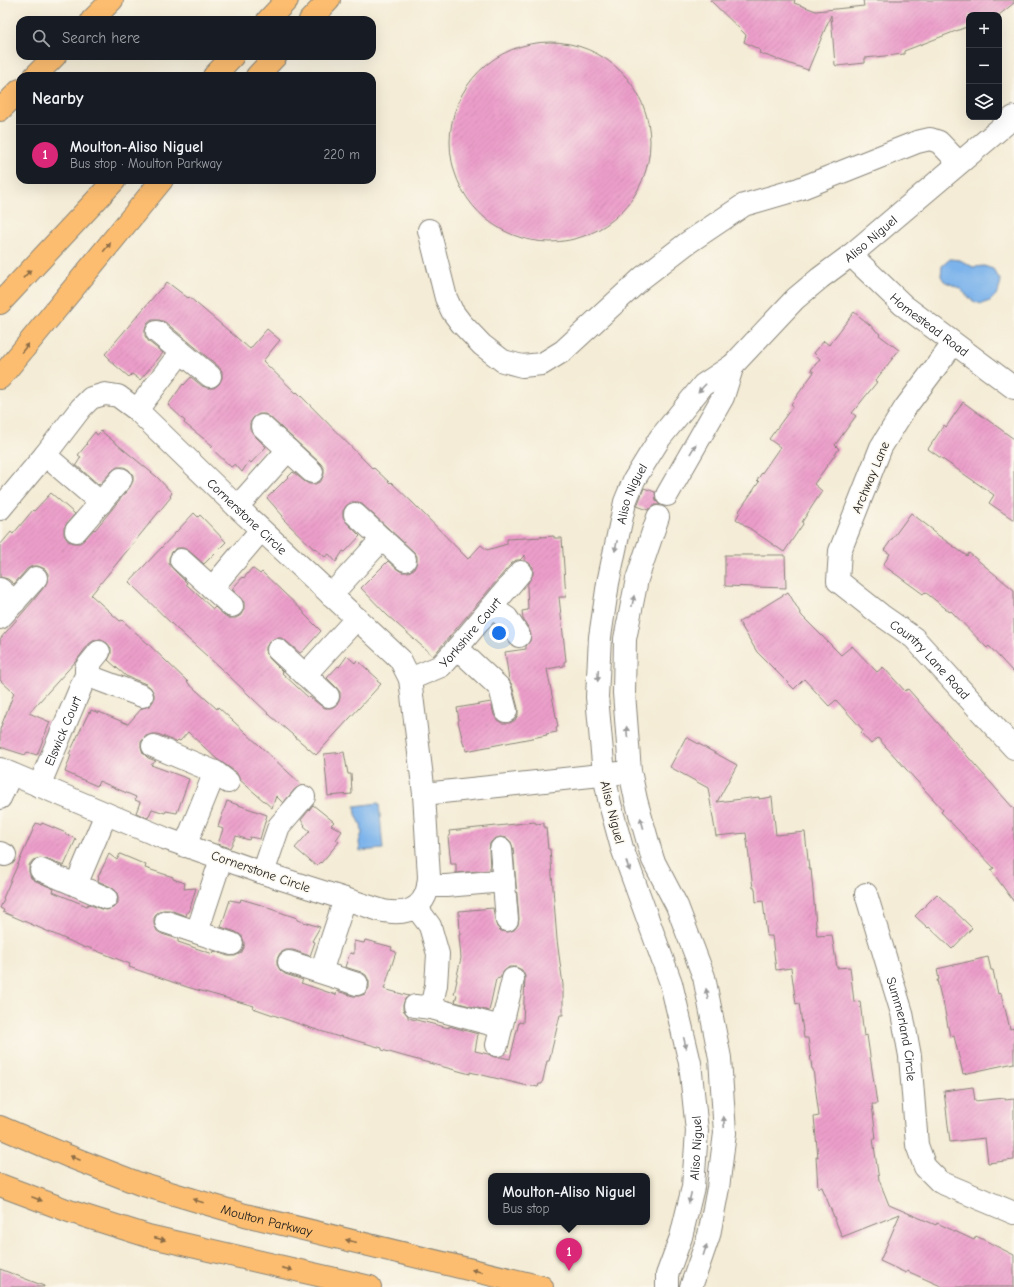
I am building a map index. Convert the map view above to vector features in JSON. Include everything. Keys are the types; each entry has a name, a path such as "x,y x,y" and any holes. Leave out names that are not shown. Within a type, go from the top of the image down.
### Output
{"main road":[{"path":"96,16 112,0"},
{"path":"272,16 287,0"},
{"path":"314,16 329,0"},
{"path":"39,72 51,60"},
{"path":"218,72 230,60"},
{"path":"261,72 272,60"},
{"path":"0,110 16,94"},
{"path":"0,303 111,184"},
{"path":"0,378 159,184"},
{"name":"Moulton Parkway","path":"0,1126 68,1156 140,1184 245,1215 542,1287"},
{"path":"0,1186 68,1211 148,1236 370,1287"}],"street":[{"name":"Aliso Niguel","path":"667,1287 667,1275 681,1236 693,1186 697,1131 690,1063 671,983 622,848 610,804 604,774 597,697 600,637 608,583 625,502 634,480 671,423 703,385 733,365 795,299 851,255 1014,117"},
{"path":"429,230 446,298 452,311 462,323 482,345 504,361 522,366 542,364 563,351 642,278 686,244 744,206 799,189 917,142 930,140 939,142 959,163"},
{"name":"Homestead Road","path":"851,255 903,305 953,344 1014,388"},
{"path":"157,332 210,376"},
{"name":"Archway Lane","path":"838,581 840,551 881,447 905,408 953,344"},
{"path":"137,410 181,352"},
{"name":"Aliso Niguel","path":"645,462 671,487 723,397 733,365"},
{"name":"Cornerstone Circle","path":"0,509 45,455 81,408 91,398 105,394 118,396 137,410 261,530 400,659 410,678 424,794 428,886 425,897 416,907 406,912 396,914 383,911 263,873 186,846 106,814 6,771"},
{"path":"262,426 312,472"},
{"path":"237,506 288,450"},
{"path":"45,455 101,503"},
{"path":"76,531 121,479"},
{"path":"355,514 405,560"},
{"name":"Aliso Niguel","path":"658,516 637,579 625,639 624,693 630,771 636,800 653,860 677,906 704,977 720,1058 724,1133 718,1188 710,1235 691,1287"},
{"path":"212,588 261,530"},
{"path":"331,595 382,539"},
{"path":"181,560 232,606"},
{"name":"Yorkshire Court","path":"410,678 441,666 458,648 521,572"},
{"path":"0,618 7,595 36,578"},
{"name":"Country Lane Road","path":"838,581 881,615 914,638 1014,748"},
{"path":"492,608 507,618 519,636"},
{"path":"305,675 356,618"},
{"path":"600,637 625,639"},
{"path":"458,648 500,688 506,711"},
{"path":"278,650 328,696"},
{"name":"Elswick Court","path":"39,786 86,675 86,668 99,652"},
{"path":"86,675 142,696"},
{"path":"154,746 221,777 186,846"},
{"path":"0,798 6,771"},
{"path":"424,794 630,771"},
{"path":"263,873 279,826 304,797"},
{"path":"76,885 106,814"},
{"path":"501,849 507,920"},
{"path":"197,932 221,858"},
{"path":"41,870 106,898"},
{"path":"428,886 504,881"},
{"name":"Summerland Circle","path":"866,894 902,1012 910,1056 917,1145 925,1167 940,1182 1014,1214"},
{"path":"321,972 345,899"},
{"path":"416,907 430,926 438,954 436,985 423,1007 499,1036 513,979"},
{"path":"166,922 232,944"},
{"path":"289,962 357,984"}],"water":[{"path":"950,259 960,260 973,267 984,266 993,269 1001,281 998,293 990,301 981,304 973,301 959,288 944,281 941,276 942,266"},
{"path":"379,803 383,849 360,851 359,842 362,833 355,806"}],"building":[{"path":"710,0 795,0 794,3 816,11 864,6 863,0 1014,0 1014,3 1002,13 966,12 966,27 904,51 904,54 865,58 865,63 835,65 831,15 808,70 759,53 760,50 744,42 746,35"},
{"path":"540,42 560,42 588,49 614,64 628,78 643,104 650,132 650,152 643,180 628,206 614,220 588,235 579,238 560,242 540,242 512,235 486,220 472,206 457,180 454,171 450,152 450,132 457,104 472,78 486,64 512,49 521,46"},
{"path":"167,282 188,298 189,297 250,349 267,329 280,340 263,361 296,393 297,392 373,469 374,468 390,483 391,482 413,503 468,559 481,545 487,550 507,544 507,539 554,536 554,538 562,538 566,597 559,597 566,661 564,662 564,666 547,669 558,727 556,728 557,732 466,751 458,721 457,708 491,702 494,715 497,720 502,723 510,723 515,720 518,715 518,708 512,685 509,680 505,652 526,649 526,646 530,641 531,635 523,619 522,611 528,610 527,585 533,574 533,567 525,561 525,555 520,560 516,560 511,564 433,656 387,615 361,588 388,561 402,572 408,572 414,569 417,562 417,556 413,551 363,505 358,502 352,502 346,506 343,511 343,517 360,536 345,552 343,551 336,562 329,554 325,557 315,548 314,549 282,518 283,516 267,498 293,472 309,484 315,484 321,481 324,474 324,468 320,463 270,417 265,414 259,414 253,418 250,423 250,429 266,447 251,463 249,461 242,472 235,464 231,467 211,448 213,446 184,423 185,421 168,405 183,384 184,385 191,377 202,386 214,388 219,384 222,378 222,371 218,366 165,322 159,320 152,320 147,324 145,336 149,342 163,353 140,380 132,374 129,377 108,359 109,358 105,354"},
{"path":"854,312 875,329 880,334 879,335 899,350 875,381 877,382 852,413 856,416 835,445 839,449 814,484 822,491 802,522 803,524 784,552 736,519 740,512 739,511 759,482 757,480 780,447 769,439 793,406 791,404 814,372 811,370 820,359 814,353 824,341 829,345"},
{"path":"963,402 1014,439 1014,520 989,503 994,495 928,449 944,425 946,427"},
{"path":"101,431 157,477 172,493 170,496 171,497 91,595 120,621 122,620 188,683 217,709 218,707 302,785 295,789 283,803 276,796 272,808 240,780 236,772 218,760 188,732 180,741 178,740 176,742 158,734 152,734 146,736 141,742 143,753 148,758 156,761 151,765 189,779 177,813 166,811 165,813 152,809 148,818 136,813 140,802 135,800 136,797 99,781 97,786 65,772 71,755 69,754 91,710 128,724 142,708 150,706 154,700 154,694 151,688 146,684 126,676 108,660 111,654 111,648 107,643 101,640 95,640 89,644 76,661 29,713 50,722 37,755 27,752 25,755 0,747 0,729 14,693 0,680 0,639 45,586 48,580 48,574 45,569 38,566 32,566 27,569 14,584 8,579 0,577 0,545 11,532 13,534 33,510 34,511 51,493 75,514 64,528 64,535 68,541 80,543 94,529 95,530 130,487 133,481 133,475 129,470 124,467 117,467 99,485 76,465 81,457 78,455 87,444 86,443 95,432 97,435"},
{"path":"644,488 655,492 656,501 660,505 655,505 648,510 637,506"},
{"path":"194,513 198,517 200,515 226,542 204,564 189,551 183,548 177,548 172,552 169,558 169,564 187,583 186,584 213,609 215,607 229,618 236,618 241,615 244,609 244,602 232,589 252,568 260,574 262,572 304,612 304,614 321,631 304,650 300,653 281,638 275,638 269,642 266,647 266,653 283,672 282,673 309,698 310,697 325,708 331,708 337,705 340,698 340,692 327,678 338,666 339,667 347,656 355,663 357,660 378,679 377,681 381,684 316,755 272,717 129,582"},
{"path":"911,513 933,530 932,531 967,556 969,553 1014,590 1014,673 989,646 987,648 951,611 950,612 925,592 923,594 883,565 890,554 884,550"},
{"path":"725,555 785,555 786,588 725,586"},
{"path":"788,592 802,616 841,655 852,646 877,672 883,667 905,691 908,689 1014,809 1014,902 991,870 994,868 941,812 943,810 878,738 871,744 861,733 863,730 836,700 829,706 804,679 794,689 757,652 739,622"},
{"path":"686,737 737,765 717,802 772,797 776,835 805,832 809,869 811,869 817,936 832,935 837,968 850,967 854,1002 860,1001 864,1036 867,1035 877,1104 872,1104 876,1139 873,1139 879,1180 889,1205 936,1225 937,1223 974,1240 976,1236 1014,1255 1014,1287 943,1287 880,1261 900,1214 842,1237 822,1187 818,1188 816,1157 818,1157 814,1117 819,1116 808,1038 804,1038 799,1003 796,1004 791,968 776,970 772,936 767,936 763,901 756,902 746,833 716,836 708,788 670,767"},
{"path":"344,752 348,774 351,774 352,794 328,796 324,754"},
{"path":"227,801 267,815 260,839 250,837 249,840 236,836 230,848 218,844 223,829 218,827"},
{"path":"313,805 334,822 331,825 342,831 336,840 339,842 321,863 320,862 316,866 295,848 310,831 304,826 305,825 301,820"},
{"path":"535,822 536,824 544,823 544,827 546,827 548,849 550,849 557,940 563,985 563,1015 560,1015 542,1084 539,1084 538,1087 470,1072 470,1074 403,1056 382,1050 382,1048 311,1028 253,1008 254,1006 187,987 129,967 130,964 87,947 86,948 3,912 4,910 0,908 36,823 41,825 42,823 76,839 64,866 40,858 33,860 29,865 31,878 54,889 53,892 87,906 88,904 107,910 113,908 118,903 116,891 98,881 98,877 109,854 117,860 120,854 146,865 145,868 173,877 173,879 185,883 184,889 196,888 189,912 187,912 186,916 170,910 163,910 157,913 154,918 154,924 157,931 178,939 178,942 213,954 214,951 228,956 235,956 241,953 244,948 242,936 236,932 221,927 230,900 240,902 241,899 268,907 297,918 297,920 320,927 312,941 315,942 310,956 293,950 286,950 280,953 277,959 277,965 280,970 285,974 303,980 301,983 336,995 337,991 353,996 359,996 365,994 369,988 369,981 366,975 345,967 350,953 354,954 354,941 364,943 365,940 392,947 391,950 396,952 384,989 409,996 405,999 403,1005 403,1010 408,1018 449,1028 449,1026 478,1034 475,1051 494,1057 510,1059 519,1022 523,1023 525,976 522,970 516,967 509,967 504,971 500,978 496,979 489,1011 455,1002 457,995 454,994 461,958 459,911 493,908 497,927 501,931 508,932 514,930 518,925 519,919 513,848 511,842 507,838 500,837 494,839 490,843 489,850 490,870 456,873 456,864 451,864 448,837 450,836 449,831"},
{"path":"937,894 972,928 952,949 915,916"},
{"path":"988,957 991,970 993,970 998,994 1001,993 1010,1029 1014,1028 1014,1063 963,1074 954,1036 950,1037 937,980 939,980 937,969"},
{"path":"973,1087 975,1101 1005,1098 1005,1100 1014,1099 1014,1160 988,1163 985,1138 950,1142 944,1091"},
{"path":"0,1269 44,1286 44,1287 0,1287"}],"place":[{"name":"Moulton-Aliso Niguel","path":"569,1271"}]}
